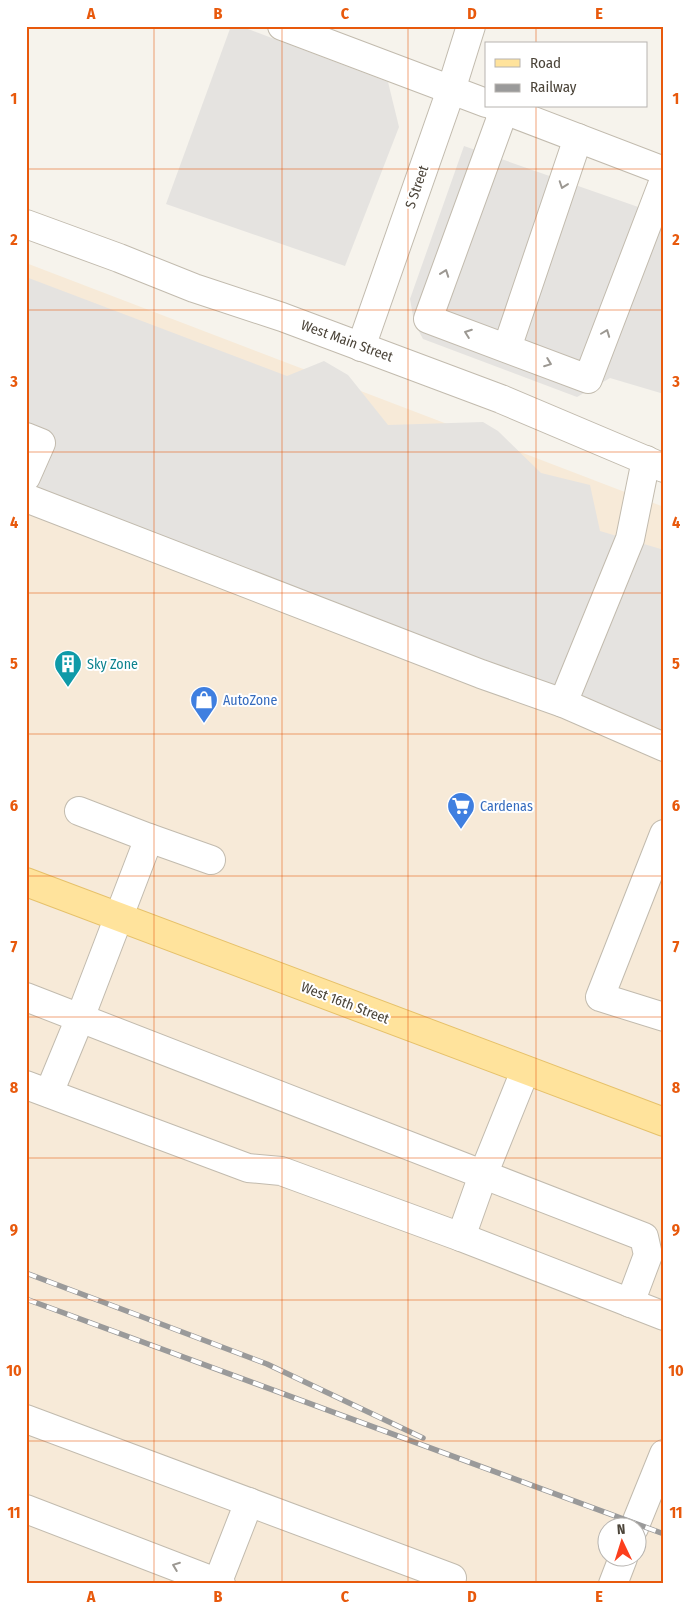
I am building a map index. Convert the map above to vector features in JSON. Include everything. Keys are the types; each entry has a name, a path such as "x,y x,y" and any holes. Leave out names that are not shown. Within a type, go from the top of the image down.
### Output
{"main road":[{"name":"West 16th Street","path":"26,882 664,1122"}],"street":[{"path":"282,26 485,102"},
{"name":"S Street","path":"361,347 451,90 471,26"},
{"path":"494,108 428,319 588,379 664,180"},
{"path":"500,108 664,171"},
{"path":"507,348 578,138"},
{"name":"West Main Street","path":"26,224 194,288 361,347 657,458"},
{"path":"26,438 41,443 26,477"},
{"path":"563,703 630,539 657,458"},
{"path":"26,498 482,674 563,703 664,747"},
{"path":"79,810 211,860"},
{"path":"664,834 600,997 664,1017"},
{"path":"150,838 80,1018 37,1089 248,1168 281,1171 461,1237 664,1316"},
{"path":"26,997 644,1238 648,1255 630,1303"},
{"path":"461,1237 483,1175 525,1070"},
{"path":"26,1419 452,1578 450,1584"},
{"path":"638,1518 664,1454"},
{"path":"26,1509 219,1583 249,1502"},
{"path":"613,1584 619,1568"}],"shaded area":[{"path":"231,26 240,26 388,82 399,127 345,266 166,204"},
{"path":"464,146 664,216 664,394 610,378 577,397 423,339 414,322 410,299"},
{"path":"26,263 664,507 664,1584 26,1584"},
{"path":"26,277 287,376 324,361 348,375 388,425 483,422 498,431 541,473 590,485 600,531 664,550 664,732 26,499"}],"railway":[{"path":"26,1273 267,1364 423,1438"},
{"path":"26,1299 664,1534"}],"place":[{"name":"Sky Zone","path":"68,688"},
{"name":"AutoZone","path":"204,724"},
{"name":"Cardenas","path":"461,830"}]}
